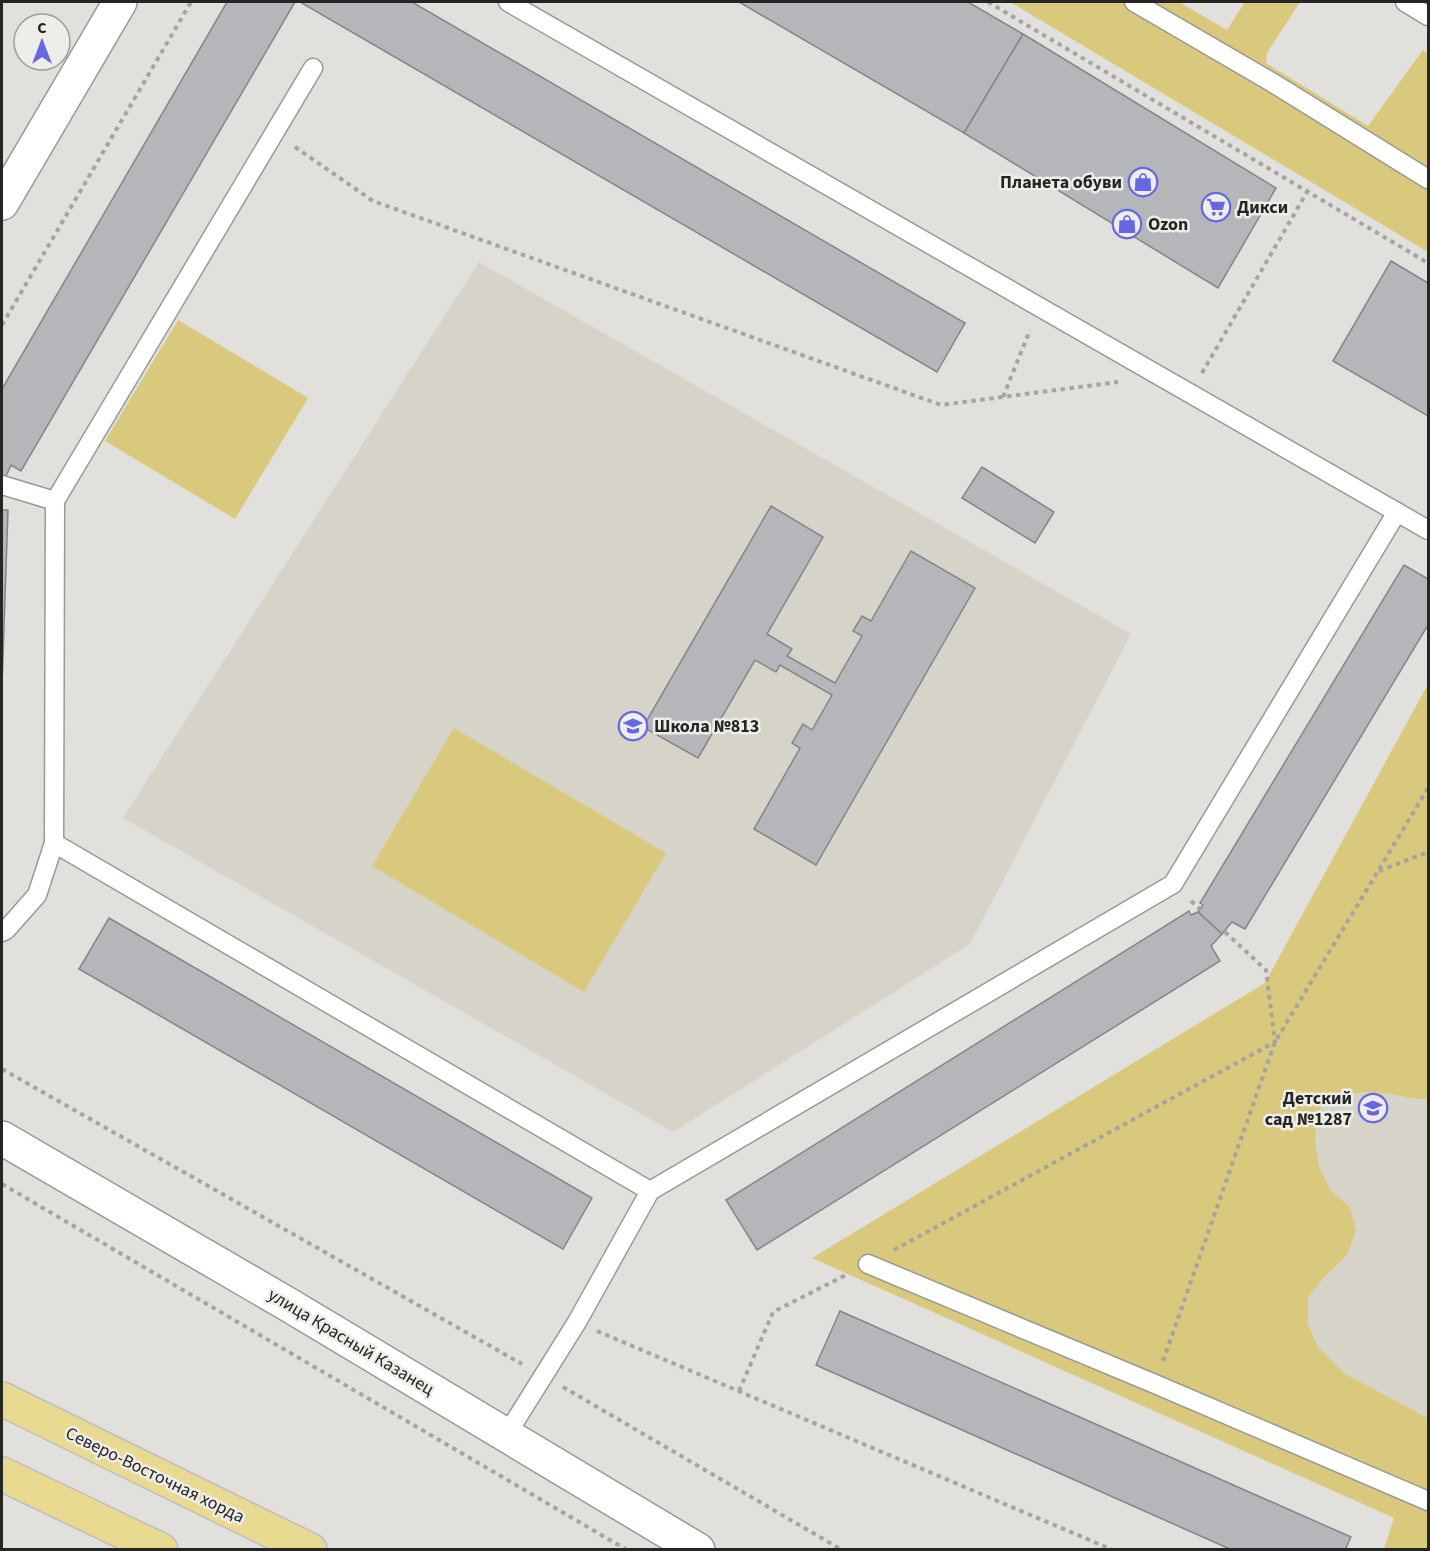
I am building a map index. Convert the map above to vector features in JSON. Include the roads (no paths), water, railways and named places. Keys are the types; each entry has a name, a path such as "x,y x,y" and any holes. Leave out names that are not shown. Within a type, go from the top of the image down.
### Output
{"main road":[{"name":"Северо-Восточная хорда","path":"2,1399 310,1550"},
{"path":"2,1474 161,1550"}],"street":[{"path":"2,203 120,2"},
{"name":"улица Красный Казанец","path":"2,1138 279,1299 698,1550"}],"lane":[{"path":"508,2 1428,530"},
{"path":"1134,2 1274,83 1428,178"},
{"path":"1405,2 1428,16"},
{"path":"2,932 37,895 54,843 55,501 314,68"},
{"path":"2,486 55,501"},
{"path":"507,1434 577,1322 650,1191 1173,884 1397,512"},
{"path":"54,843 650,1191"},
{"path":"868,1264 1155,1384 1428,1502"}],"place":[{"name":"Планета обуви","path":"1143,182"},
{"name":"Дикси","path":"1216,207"},
{"name":"Ozon","path":"1127,224"},
{"name":"Школа №813","path":"633,726"},
{"name":"Детский сад №1287","path":"1373,1108"}]}
